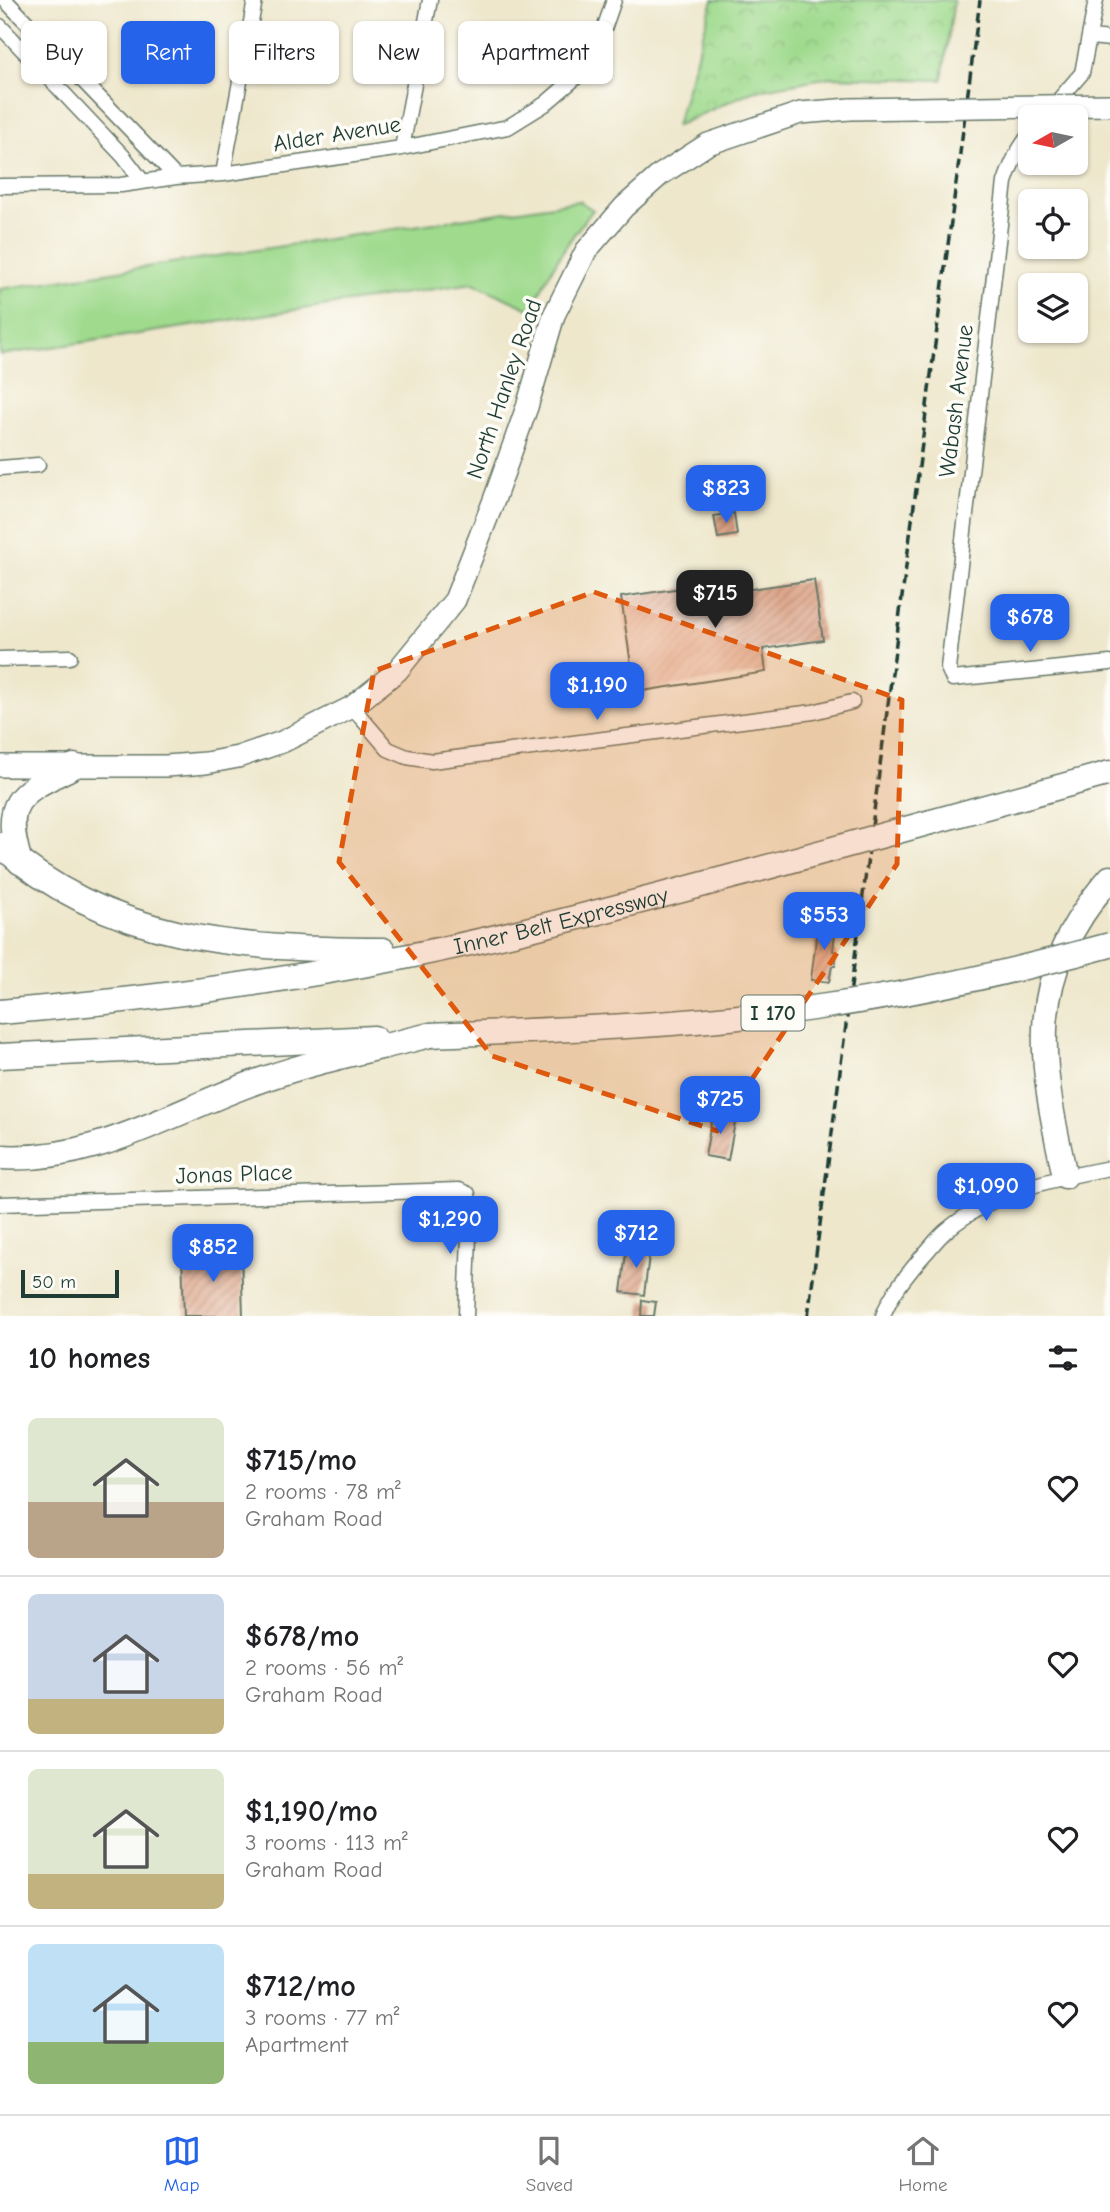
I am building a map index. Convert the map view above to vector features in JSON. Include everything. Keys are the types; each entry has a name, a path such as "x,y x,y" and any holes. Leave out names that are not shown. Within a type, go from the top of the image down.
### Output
{"highway":[{"path":"20,862 11,827 15,807 29,791 75,766"},
{"name":"Inner Belt Expressway","path":"0,1012 147,998 255,983 436,950 564,921 1110,773"},
{"path":"0,845 51,885 82,901 161,929 209,940 299,949 436,950"},
{"path":"1065,1176 1046,1076 1044,1032 1047,1004 1052,975 1067,940 1093,898 1110,878"},
{"path":"1065,1176 1068,1126 1059,1048 1059,1021 1073,959 1086,934 1110,900"},
{"name":"I 170","path":"0,1056 621,1027 811,1008 964,981 1110,945"},
{"path":"0,1157 37,1157 89,1149 265,1078 430,1035"}],"main road":[{"name":"North Hanley Road","path":"0,766 206,764 238,757 282,742 352,707 397,671 455,600 523,419 554,315 586,251 624,207 660,176 708,144 800,113 1110,105"}],"street":[{"path":"5,0 176,177"},
{"path":"223,174 255,0"},
{"path":"402,148 430,0"},
{"name":"Alder Avenue","path":"0,186 121,185 223,174 402,148 508,127 545,104 580,74 605,26 614,0"},
{"path":"1054,105 1082,73 1096,0"},
{"path":"0,26 124,157 143,182"},
{"path":"1091,37 1110,39"},
{"name":"Wabash Avenue","path":"1018,151 1005,182 948,668 953,680 1110,663"},
{"path":"0,468 38,465"},
{"path":"0,659 70,657"},
{"path":"352,707 388,749 407,757 432,761 813,712 852,702"},
{"path":"883,1316 911,1269 945,1231 978,1208 1011,1191 1065,1176 1110,1168"},
{"name":"Jonas Place","path":"0,1204 459,1190 468,1194 470,1209 466,1316"}],"highlighted area":[{"path":"594,592 902,700 897,864 717,1131 492,1056 339,862 374,671"}],"green space":[{"path":"713,0 954,0 942,80 830,77 752,91 676,126"},
{"path":"579,201 593,210 559,258 531,310 473,283 0,355 0,289"}],"building":[{"path":"734,513 737,535 718,538 714,516"},
{"path":"742,579 744,590 814,580 823,640 763,649 766,672 635,692 621,597"},
{"path":"818,922 836,924 833,951 837,952 829,982 811,980"},
{"path":"713,1112 736,1117 728,1160 705,1156"},
{"path":"627,1245 650,1248 644,1295 621,1292"},
{"path":"241,1251 243,1316 184,1316 182,1253"},
{"path":"642,1300 656,1302 654,1316 641,1316"}],"railway":[{"path":"808,1316 980,0"}]}
